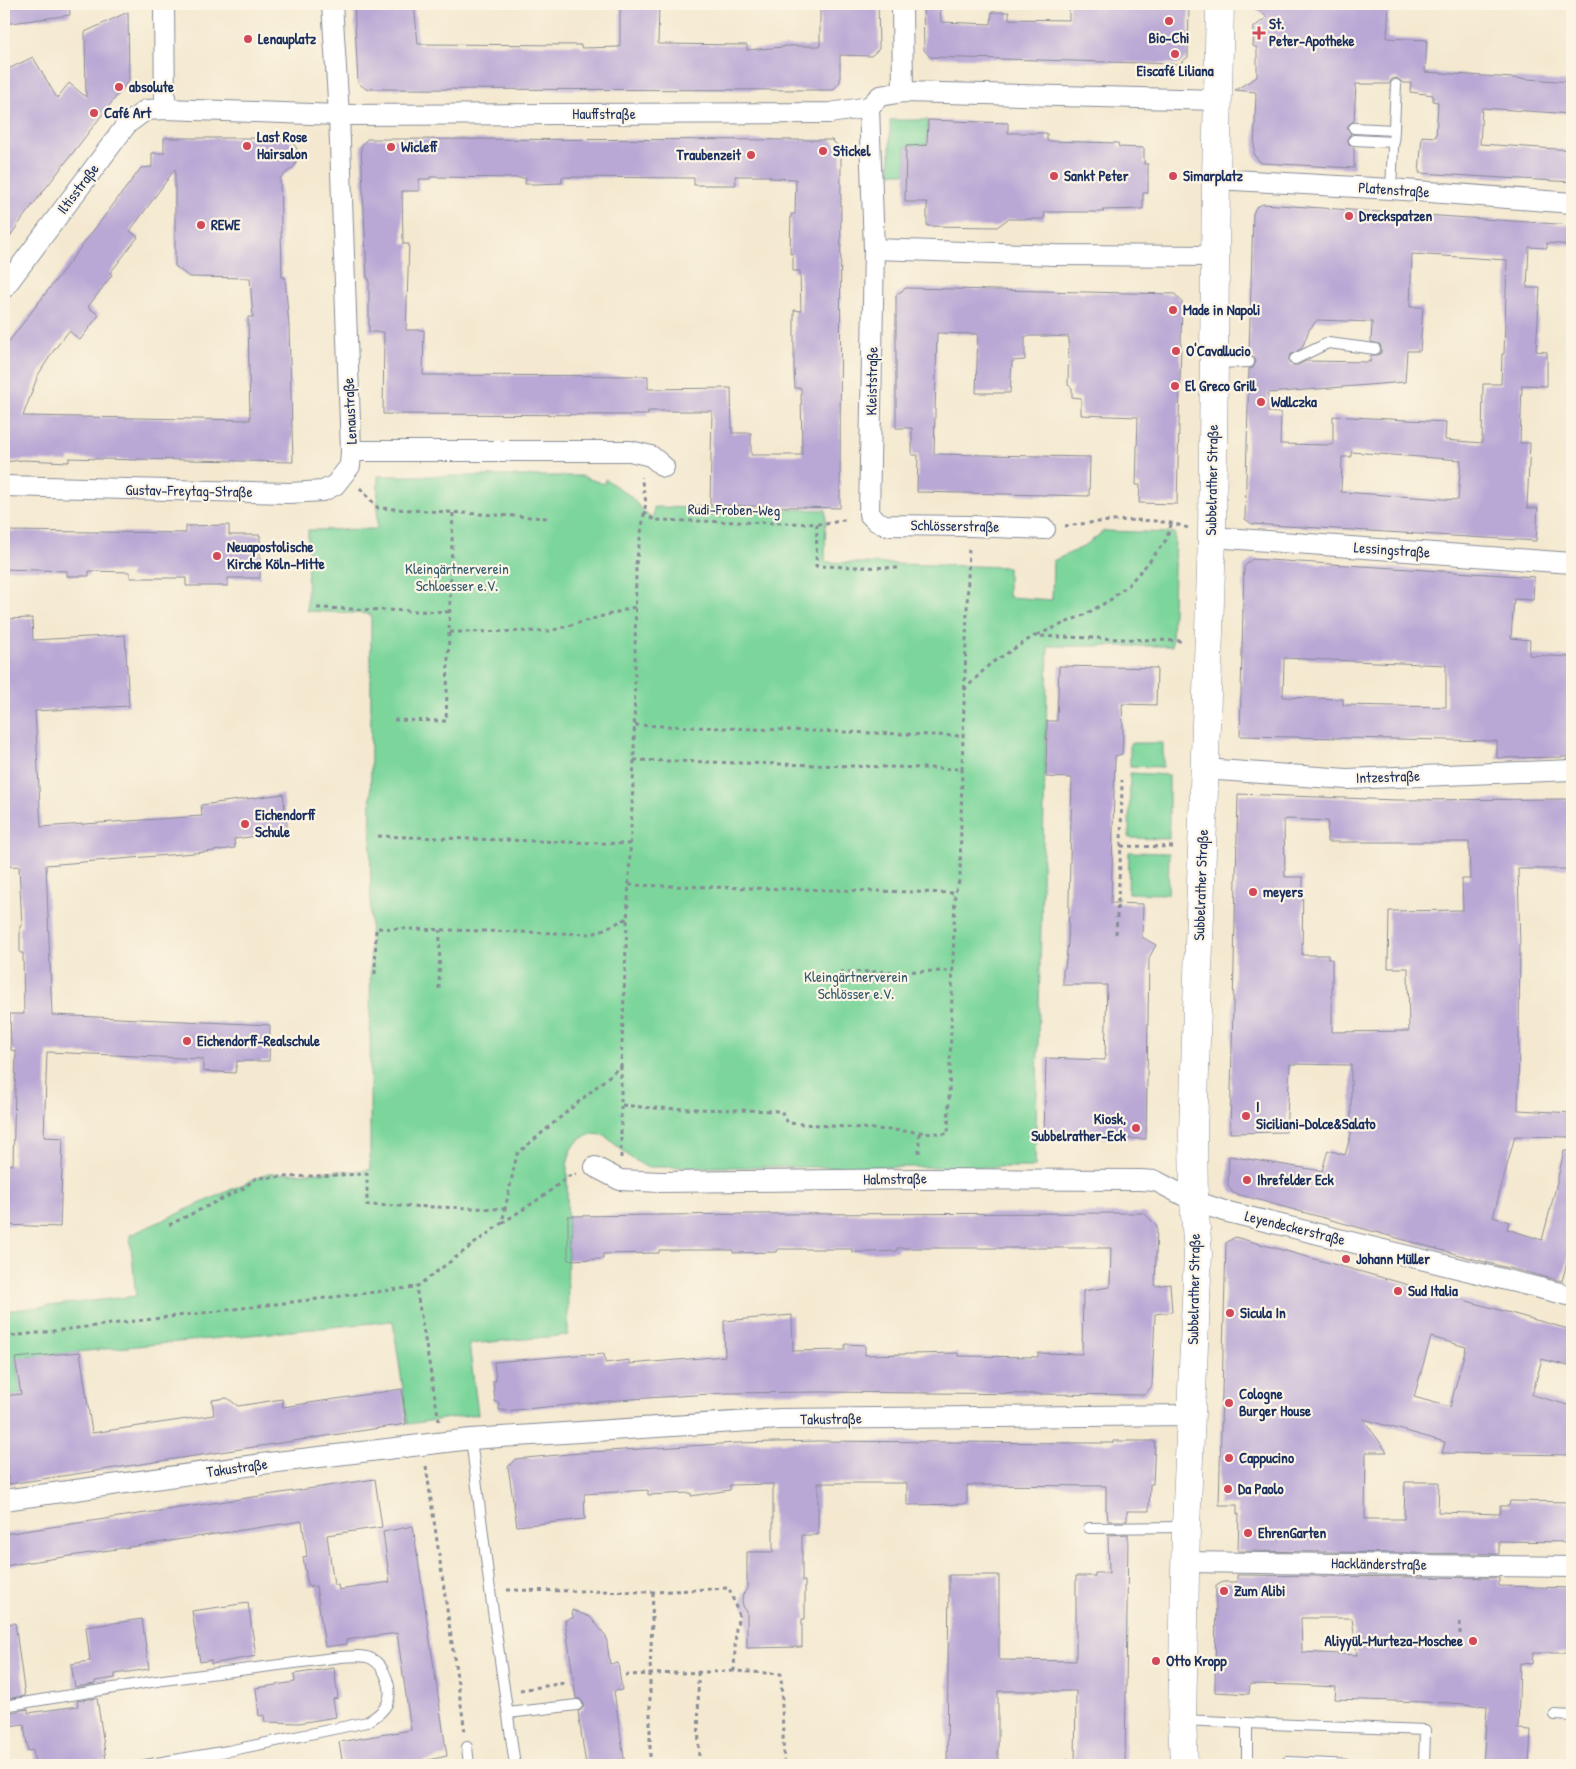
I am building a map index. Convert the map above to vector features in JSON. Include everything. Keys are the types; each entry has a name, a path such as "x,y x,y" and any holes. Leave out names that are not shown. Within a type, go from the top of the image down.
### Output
{"main road":[{"name":"Subbelrather Straße","path":"1184,1765 1182,1720 1185,1562 1198,1254 1194,1201 1194,1116 1212,537 1220,4"}],"street":[{"path":"164,4 165,109 339,115 332,4"},
{"path":"902,4 903,92"},
{"path":"1215,256 1054,255 874,249 868,107 880,96 903,92 1218,100"},
{"name":"Hauffstraße","path":"339,115 830,113 868,107"},
{"name":"Iltisstraße","path":"4,288 127,124 146,110 165,109"},
{"name":"Lenaustraße","path":"339,115 350,451 630,451 651,456 664,467"},
{"name":"Platenstraße","path":"1216,179 1391,189 1572,203"},
{"name":"Kleiststraße","path":"869,514 874,249"},
{"path":"346,473 350,466 350,451"},
{"name":"Gustav-Freytag-Straße","path":"4,486 290,493 323,491 335,485 346,473"},
{"name":"Schlösserstraße","path":"869,514 876,521 885,525 971,526 1045,530"},
{"name":"Lessingstraße","path":"1212,537 1572,563"},
{"name":"Intzestraße","path":"1204,769 1346,779 1572,770"},
{"name":"Halmstraße","path":"595,1166 620,1180 660,1182 920,1179 1140,1180 1156,1181 1194,1201"},
{"name":"Leyendeckerstraße","path":"1194,1201 1242,1215 1572,1296"},
{"name":"Takustraße","path":"4,1500 471,1438 780,1419 1191,1415"},
{"name":"Hackländerstraße","path":"1185,1562 1572,1567"}],"lane":[{"path":"1391,189 1396,85"},
{"path":"1354,128 1394,130"},
{"path":"1354,140 1394,142"},
{"path":"1295,359 1328,343 1375,349"},
{"path":"1214,364 1249,362"},
{"path":"471,1438 490,1590 516,1765"},
{"path":"1089,1528 1186,1528"},
{"path":"4,1706 164,1680 341,1656 368,1657 374,1660 380,1666 388,1684 387,1704 378,1715 366,1722 145,1765"},
{"path":"508,1714 577,1705"},
{"path":"1555,1714 1572,1716"},
{"path":"1182,1720 1425,1730 1424,1765"},
{"path":"1247,1723 1247,1765"},
{"path":"467,1747 469,1765"},
{"path":"1287,1765 1287,1762 1351,1765"}],"path":[{"path":"620,1180 621,1066 635,725 636,564 646,498 639,469 630,451"},
{"path":"346,473 378,508 547,518"},
{"path":"394,720 446,721 453,512"},
{"name":"Rudi-Froben-Weg","path":"644,512 654,520 826,524"},
{"path":"1045,530 1104,521 1172,522 1212,537"},
{"path":"964,690 990,664 1034,636 1086,614 1110,600 1128,585 1149,562 1166,540 1172,522"},
{"path":"817,524 816,566 898,568"},
{"path":"622,1105 651,1108 781,1111 788,1123 948,1134 955,893 960,878 968,559 971,526"},
{"path":"450,632 550,631 636,607"},
{"path":"317,608 450,612"},
{"path":"1034,636 1182,640 1209,647"},
{"path":"635,725 963,736"},
{"path":"634,760 962,769"},
{"path":"1116,934 1121,846 1122,780"},
{"path":"378,836 631,844"},
{"path":"1121,846 1170,846"},
{"path":"629,885 955,893"},
{"path":"375,974 376,928 593,934 628,918"},
{"path":"439,989 440,930"},
{"path":"840,972 953,971"},
{"path":"502,1223 518,1154 621,1066"},
{"path":"919,1133 920,1159"},
{"path":"4,1337 416,1287 569,1176 595,1166"},
{"path":"169,1225 244,1188 256,1178 367,1174 367,1205 506,1209"},
{"path":"416,1287 438,1414 432,1442 467,1747"},
{"path":"490,1590 653,1592 729,1588 739,1616 736,1628 734,1671"},
{"path":"650,1765 650,1674 653,1592"},
{"path":"1460,1620 1460,1634"},
{"path":"625,1675 734,1671 781,1674 784,1765"},
{"path":"698,1672 699,1765"},
{"path":"505,1693 566,1683"},
{"path":"1067,1759 1067,1765"}],"green space":[{"path":"890,120 928,120 927,145 906,146 906,173 890,173"},
{"path":"378,476 581,476 604,484 605,479 629,495 653,519 654,507 826,510 825,562 1008,567 1008,597 1052,600 1053,561 1083,547 1104,531 1175,533 1172,646 1048,646 1035,1167 646,1167 631,1158 604,1135 592,1134 580,1139 571,1149 567,1165 568,1335 469,1344 478,1414 408,1424 393,1321 15,1358 21,1394 4,1396 4,1311 136,1296 130,1235 266,1174 370,1170 371,614 307,611 308,530 377,529"},
{"path":"1130,743 1163,743 1163,767 1130,766"},
{"path":"1130,773 1169,775 1169,839 1129,838"},
{"path":"1129,852 1169,853 1168,894 1128,893"}],"building":[{"path":"4,4 69,4 70,15 4,24"},
{"path":"354,4 414,4 418,44 581,45 581,48 620,47 620,4 659,4 658,44 747,45 747,50 784,46 820,46 820,4 878,4 879,49 871,56 840,55 840,82 833,90 366,89 358,83"},
{"path":"923,4 940,4 941,22 991,24 992,12 1009,12 1009,19 1069,20 1069,4 1189,4 1188,57 1179,64 930,57 924,50"},
{"path":"1250,4 1389,4 1387,38 1427,40 1425,72 1572,82 1572,114 1482,108 1480,144 1572,150 1572,182 1419,173 1422,136 1436,137 1438,102 1433,101 1433,95 1410,92 1411,83 1403,83 1397,78 1392,79 1389,84 1356,84 1354,121 1347,128 1351,134 1348,137 1348,143 1354,147 1354,168 1261,163 1254,155 1256,92 1235,90 1257,77 1257,48 1253,46 1254,27 1267,17"},
{"path":"128,12 129,80 4,245 4,71 33,57 57,98 69,83 86,97 85,32"},
{"name":"Sankt Peter","path":"928,120 1008,123 1008,133 1047,133 1047,141 1118,143 1119,147 1144,148 1144,164 1148,164 1148,193 1143,193 1143,209 1102,210 1104,212 1045,212 1044,219 1008,219 997,227 927,226 927,202 905,202 906,146 927,145"},
{"path":"164,138 285,138 293,143 297,149 297,161 294,167 280,178 282,277 285,277 289,327 293,462 69,458 69,462 23,460 4,462 4,348 141,168 152,167 152,153 164,153","holes":["175,169 175,266 189,277 250,278 253,317 248,317 250,420 23,416 38,375 54,350 69,331 80,340 99,315 88,307 112,275 110,273 138,237 130,231"]},
{"path":"367,139 832,140 841,149 840,508 710,505 712,411 648,411 648,415 383,414 384,332 369,332 369,279 367,278 361,146","holes":["735,176 770,176 770,178 796,179 795,214 791,214 790,254 793,253 793,271 800,271 801,311 794,310 794,369 795,388 801,388 802,455 751,455 751,433 732,433 731,388 648,389 648,376 423,375 424,330 406,330 409,244 403,244 402,191 419,191 419,179 430,179 430,177 526,178 525,184 536,184 562,183 562,177 694,178 694,185 736,185"]},
{"path":"1263,204 1572,225 1572,245 1547,243 1547,248 1529,247 1527,288 1540,288 1536,351 1547,352 1547,386 1522,385 1520,443 1530,443 1527,508 1538,508 1536,541 1252,524 1245,519 1249,369 1253,368 1256,362 1255,358 1249,355 1253,214 1256,207","holes":["1412,254 1507,260 1504,354 1502,354 1501,384 1483,384 1482,443 1445,440 1446,422 1333,416 1333,445 1280,444 1281,413 1268,412 1268,393 1405,382 1407,351 1420,351 1423,307 1410,307","1317,320 1372,322 1371,342 1380,344 1381,353 1371,355 1370,362 1306,361 1298,365 1292,365 1289,362 1289,356 1302,348 1309,330","1351,452 1461,460 1458,500 1341,492 1342,457 1351,457"]},
{"path":"906,288 1175,294 1182,302 1177,504 1139,503 1140,485 1136,485 1138,417 1081,415 1081,398 1072,397 1072,388 1068,385 1069,337 1025,336 1025,360 1012,361 1010,393 976,393 978,334 937,333 934,454 1090,457 1089,496 917,492 918,455 912,455 912,428 896,428 896,295"},
{"path":"229,525 229,535 260,535 260,578 228,578 228,586 186,586 186,578 130,578 130,572 89,571 89,576 67,576 67,571 4,569 4,531 186,533 186,526"},
{"path":"1252,559 1534,577 1533,600 1514,599 1511,638 1530,640 1529,655 1572,657 1572,757 1497,758 1497,741 1240,736 1244,567","holes":["1284,658 1446,665 1446,707 1343,705 1343,699 1283,697"]},
{"path":"32,618 33,640 125,635 129,706 35,711 41,827 202,816 201,805 283,794 288,832 234,839 235,848 206,852 46,865 52,1015 270,1025 269,1061 237,1061 235,1073 203,1071 203,1059 47,1052 44,1137 63,1138 60,1227 4,1225 4,1164 13,1165 16,1051 11,1050 10,1014 24,1014 23,953 20,953 20,926 22,926 19,866 4,867 4,619"},
{"path":"1059,666 1157,668 1156,705 1122,704 1122,754 1115,756 1111,903 1143,904 1142,937 1156,945 1149,958 1146,1139 1044,1136 1046,1058 1105,1060 1107,985 1063,985 1063,970 1065,968 1068,942 1072,778 1046,777 1047,721 1057,721"},
{"path":"1238,794 1396,800 1572,799 1572,869 1518,869 1520,949 1518,1110 1572,1113 1572,1137 1515,1136 1493,1217 1509,1222 1507,1229 1542,1240 1564,1151 1572,1151 1572,1244 1562,1281 1492,1264 1233,1193 1228,1185 1229,1156 1322,1171 1328,1150 1345,1155 1351,1134 1351,1065 1290,1064 1286,1132 1230,1133","holes":["1284,820 1328,821 1327,842 1469,842 1470,879 1462,879 1463,910 1389,911 1388,968 1408,968 1409,1031 1332,1032 1332,959 1328,959 1328,955 1302,955 1303,877 1285,877"]},
{"path":"1144,1213 1157,1226 1155,1286 1170,1284 1172,1312 1155,1314 1152,1386 1144,1395 726,1393 631,1399 504,1411 499,1410 499,1402 495,1402 493,1381 496,1381 494,1362 589,1354 604,1354 605,1363 629,1360 629,1364 725,1356 724,1321 792,1315 793,1351 845,1350 845,1344 865,1345 865,1355 958,1353 958,1356 1038,1357 1038,1353 1082,1354 1083,1291 1110,1287 1111,1248 897,1248 897,1251 874,1252 852,1252 852,1249 778,1249 777,1252 733,1253 733,1250 659,1250 659,1253 603,1254 603,1259 568,1260 568,1216"},
{"path":"1235,1237 1572,1330 1572,1367 1542,1359 1532,1395 1572,1406 1572,1455 1442,1453 1445,1442 1363,1419 1387,1452 1366,1452 1365,1519 1404,1519 1405,1482 1439,1482 1438,1512 1500,1514 1500,1506 1509,1506 1510,1501 1572,1502 1572,1542 1499,1541 1499,1554 1238,1551 1239,1514 1237,1514 1237,1505 1219,1505 1226,1243","holes":["1431,1337 1466,1347 1450,1407 1414,1397"]},
{"path":"80,1352 92,1433 214,1415 212,1400 227,1398 238,1406 282,1399 283,1407 402,1389 406,1424 9,1484 4,1451 4,1396 21,1394 15,1358"},
{"path":"818,1441 1113,1443 1113,1441 1155,1441 1153,1484 1150,1484 1149,1511 1127,1511 1127,1521 1108,1521 1106,1486 967,1485 967,1504 907,1505 907,1483 818,1483 818,1535 802,1535 802,1581 805,1581 805,1619 802,1619 802,1647 747,1648 747,1612 742,1600 743,1594 747,1589 747,1552 773,1552 773,1484 730,1485 730,1490 691,1496 691,1493 648,1495 648,1490 584,1494 585,1519 517,1526 508,1467 515,1459 591,1452 737,1443"},
{"path":"375,1479 382,1527 327,1535 334,1585 338,1585 339,1590 390,1582 383,1532 413,1526 447,1756 406,1765 343,1765 339,1742 411,1730 397,1633 346,1640 346,1644 325,1647 316,1586 308,1587 303,1557 307,1556 302,1521 4,1566 4,1534"},
{"path":"1128,1534 1125,1765 1075,1765 1076,1691 998,1691 998,1765 947,1765 949,1575 999,1575 999,1660 1076,1661 1076,1576 1095,1576 1095,1573 1109,1573 1108,1535"},
{"path":"1237,1575 1499,1578 1499,1586 1572,1588 1572,1653 1533,1653 1532,1664 1520,1663 1518,1729 1531,1730 1529,1765 1483,1765 1487,1706 1335,1699 1336,1687 1299,1685 1250,1684 1249,1694 1215,1692 1216,1586 1223,1582 1237,1582","holes":["1301,1618 1352,1618 1357,1655 1302,1652"]},
{"path":"248,1603 256,1656 211,1664 211,1660 200,1662 192,1611"},
{"path":"572,1610 590,1617 606,1636 610,1664 618,1663 622,1690 614,1691 625,1765 586,1765 578,1712 583,1708 584,1704 580,1699 576,1698 565,1620 573,1618"},
{"path":"142,1619 149,1669 115,1674 115,1678 75,1687 71,1664 90,1661 86,1627"},
{"path":"15,1623 25,1696 4,1699 4,1624"},
{"path":"334,1668 338,1698 333,1699 336,1717 299,1723 265,1722 264,1715 259,1716 256,1688 295,1682 294,1674"},
{"path":"97,1698 106,1760 69,1765 50,1765 49,1762 35,1764 33,1750 28,1751 24,1724 9,1726 7,1713 28,1709 28,1713 78,1706 77,1701"}],"place":[{"name":"Bio-Chi","path":"1169,21"},
{"name":"St. Peter-Apotheke","path":"1259,33"},
{"name":"Lenauplatz","path":"248,39"},
{"name":"Eiscafé Liliana","path":"1175,54"},
{"name":"absolute","path":"119,87"},
{"name":"Café Art","path":"94,113"},
{"name":"Last Rose Hairsalon","path":"247,146"},
{"name":"Wicleff","path":"391,147"},
{"name":"Stickel","path":"823,151"},
{"name":"Traubenzeit","path":"751,155"},
{"name":"Sankt Peter","path":"1054,176"},
{"name":"Simarplatz","path":"1173,176"},
{"name":"Dreckspatzen","path":"1349,216"},
{"name":"REWE","path":"201,225"},
{"name":"Made in Napoli","path":"1173,310"},
{"name":"O'Cavallucio","path":"1176,351"},
{"name":"El Greco Grill","path":"1175,386"},
{"name":"Wallczka","path":"1261,402"},
{"name":"Neuapostolische Kirche Köln-Mitte","path":"217,556"},
{"name":"Eichendorff Schule","path":"245,824"},
{"name":"meyers","path":"1253,892"},
{"name":"Eichendorff-Realschule","path":"187,1041"},
{"name":"I Siciliani-Dolce&Salato","path":"1246,1116"},
{"name":"Kiosk, Subbelrather-Eck","path":"1136,1128"},
{"name":"Ihrefelder Eck","path":"1247,1180"},
{"name":"Johann Müller","path":"1346,1259"},
{"name":"Sud Italia","path":"1398,1291"},
{"name":"Sicula In","path":"1230,1313"},
{"name":"Cologne Burger House","path":"1229,1403"},
{"name":"Cappucino","path":"1229,1458"},
{"name":"Da Paolo","path":"1228,1489"},
{"name":"EhrenGarten","path":"1248,1533"},
{"name":"Zum Alibi","path":"1224,1591"},
{"name":"Aliyyül-Murteza-Moschee","path":"1473,1641"},
{"name":"Otto Kropp","path":"1156,1661"}],"park label":[{"name":"Kleingärtnerverein Schloesser e.V.","path":"457,578"},
{"name":"Kleingärtnerverein Schlösser e.V.","path":"856,986"}]}
